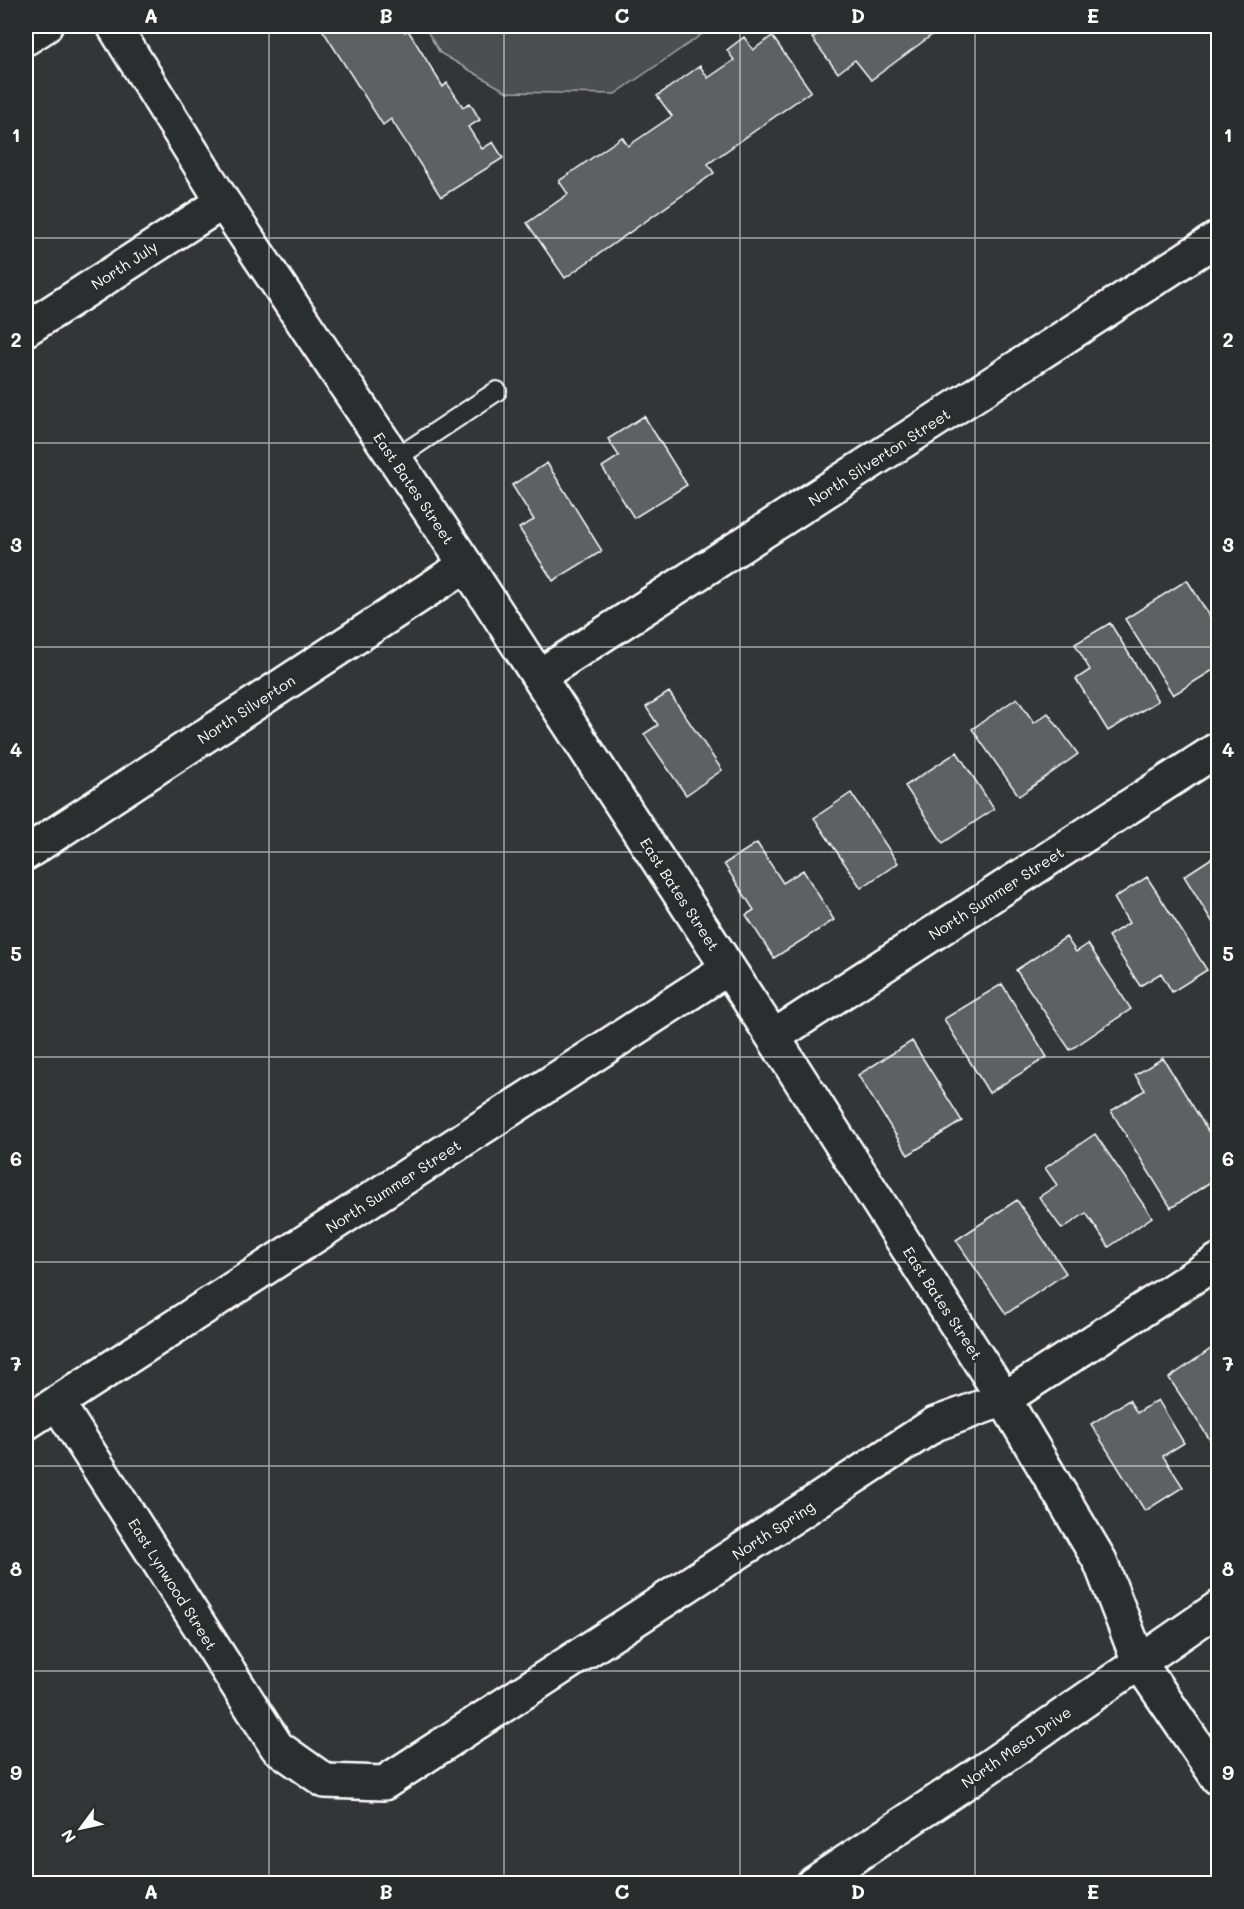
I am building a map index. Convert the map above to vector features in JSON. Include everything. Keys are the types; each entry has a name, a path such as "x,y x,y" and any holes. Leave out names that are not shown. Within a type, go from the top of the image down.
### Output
{"street":[{"path":"26,38 45,26"},
{"name":"East Bates Street","path":"114,26 223,202 539,676 1004,1399 1100,1562 1139,1662 1218,1779"},
{"name":"North July","path":"26,329 223,202"},
{"name":"North Silverton Street","path":"539,676 1218,238"},
{"name":"North Silverton","path":"26,853 466,565"},
{"name":"North Summer Street","path":"773,1037 1218,749"},
{"name":"North Summer Street","path":"58,1404 728,968"},
{"name":"North Spring","path":"326,1781 384,1783 935,1424 1004,1399 1218,1261"},
{"path":"26,1423 58,1404"},
{"name":"East Lynwood Street","path":"58,1404 277,1747 326,1781"},
{"name":"North Mesa Drive","path":"813,1884 987,1768 1218,1608"}],"lane":[{"path":"395,459 497,391"}],"shaded area":[{"path":"424,26 714,26 615,94 507,92 440,53"}],"building":[{"path":"320,26 400,26 405,32 408,30 443,87 447,83 463,107 470,103 480,120 468,127 482,149 493,142 503,158 441,197 391,119 383,125"},
{"path":"829,26 944,26 871,80 855,60 838,73 812,38"},
{"path":"772,36 811,91 708,164 714,173 565,278 527,223 568,194 559,181 622,137 628,146 672,116 657,96 700,66 708,78 734,60 727,50 744,37 753,50"},
{"path":"644,416 687,485 634,518 602,467 619,456 608,439"},
{"path":"547,463 602,551 553,581 519,528 534,520 512,485"},
{"path":"1187,580 1218,629 1218,667 1173,695 1125,619"},
{"path":"1110,623 1158,701 1108,731 1076,679 1090,670 1075,644"},
{"path":"669,692 722,770 686,795 644,734 658,725 646,707"},
{"path":"1017,698 1034,723 1048,713 1078,754 1019,796 972,729"},
{"path":"957,752 994,809 943,843 905,786"},
{"path":"851,793 898,863 861,888 814,818"},
{"path":"757,843 783,883 803,870 834,920 774,958 746,915 754,910 724,864"},
{"path":"1218,854 1218,931 1184,876"},
{"path":"1147,877 1207,970 1172,992 1161,973 1140,986 1108,936 1129,923 1114,898"},
{"path":"1066,937 1076,952 1088,944 1131,1009 1070,1050 1016,970"},
{"path":"1002,984 1047,1057 989,1093 944,1019"},
{"path":"912,1041 962,1121 908,1155 858,1075"},
{"path":"1163,1058 1218,1147 1218,1177 1171,1208 1111,1111 1145,1090 1135,1075"},
{"path":"1095,1134 1152,1217 1109,1247 1086,1213 1062,1229 1039,1197 1057,1185 1045,1168"},
{"path":"1017,1200 1066,1273 1006,1314 956,1240"},
{"path":"1218,1344 1218,1452 1169,1378"},
{"path":"1129,1400 1137,1413 1158,1400 1184,1443 1163,1456 1183,1487 1145,1511 1091,1424"}]}
